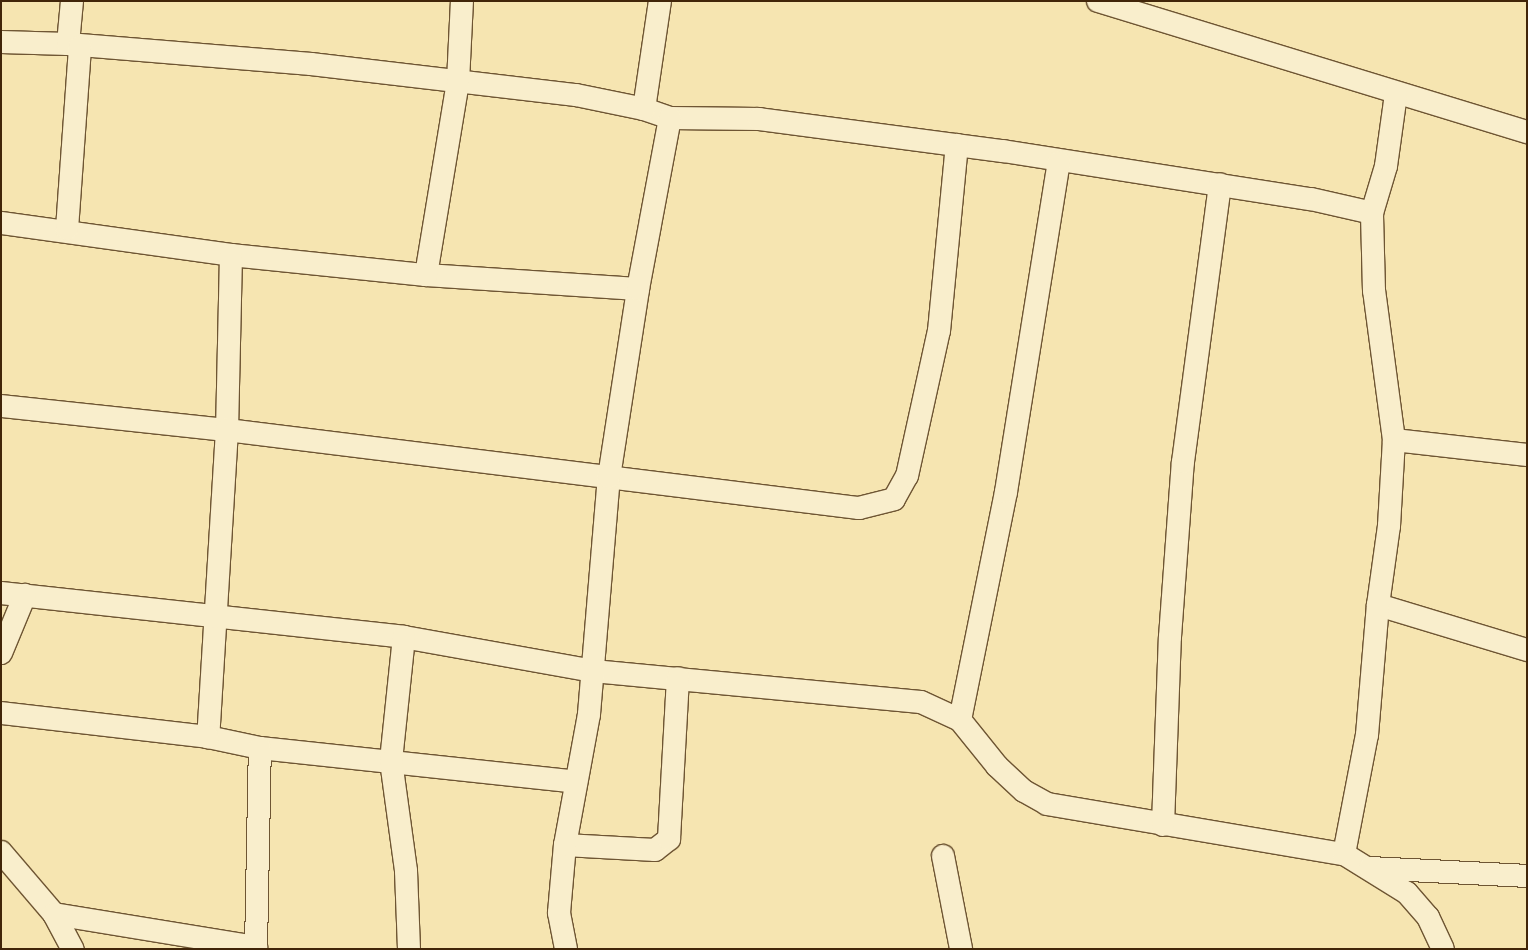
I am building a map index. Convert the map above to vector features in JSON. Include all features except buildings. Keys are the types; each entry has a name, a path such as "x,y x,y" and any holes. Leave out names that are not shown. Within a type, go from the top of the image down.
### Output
{"street":[{"path":"67,229 74,45 72,1"},
{"path":"426,275 458,82 462,1"},
{"path":"644,109 660,1"},
{"path":"1098,1 1396,94 1527,132"},
{"path":"1,42 74,45 311,64 576,95 644,109 670,118 759,119 957,145 1059,162 1220,184 1372,212"},
{"path":"1344,854 1367,735 1378,605 1389,526 1394,440 1374,291 1372,212 1387,160 1396,94"},
{"path":"566,949 559,913 565,845 593,671 609,477 638,289 670,118"},
{"path":"1,406 227,430 858,508 894,499 907,476 939,331 957,145"},
{"path":"960,720 1006,492 1059,162"},
{"path":"1163,825 1170,637 1183,462 1220,184"},
{"path":"1,223 67,229 231,255 426,275 638,289"},
{"path":"208,737 214,616 227,430 231,255"},
{"path":"1394,440 1527,455"},
{"path":"1,593 404,637 593,671 921,702 960,720 997,766 1024,791 1047,804 1163,825 1344,854 1370,868 1407,893 1428,917 1443,949"},
{"path":"1,653 25,595"},
{"path":"1378,605 1527,650"},
{"path":"404,637 391,761 405,863 409,949"},
{"path":"565,845 655,850 669,840 678,678"},
{"path":"1,713 208,737 260,748 576,782"},
{"path":"54,914 256,948 260,748"},
{"path":"1,852 54,914 73,949"},
{"path":"943,856 961,949"},
{"path":"1370,868 1527,876"}]}
